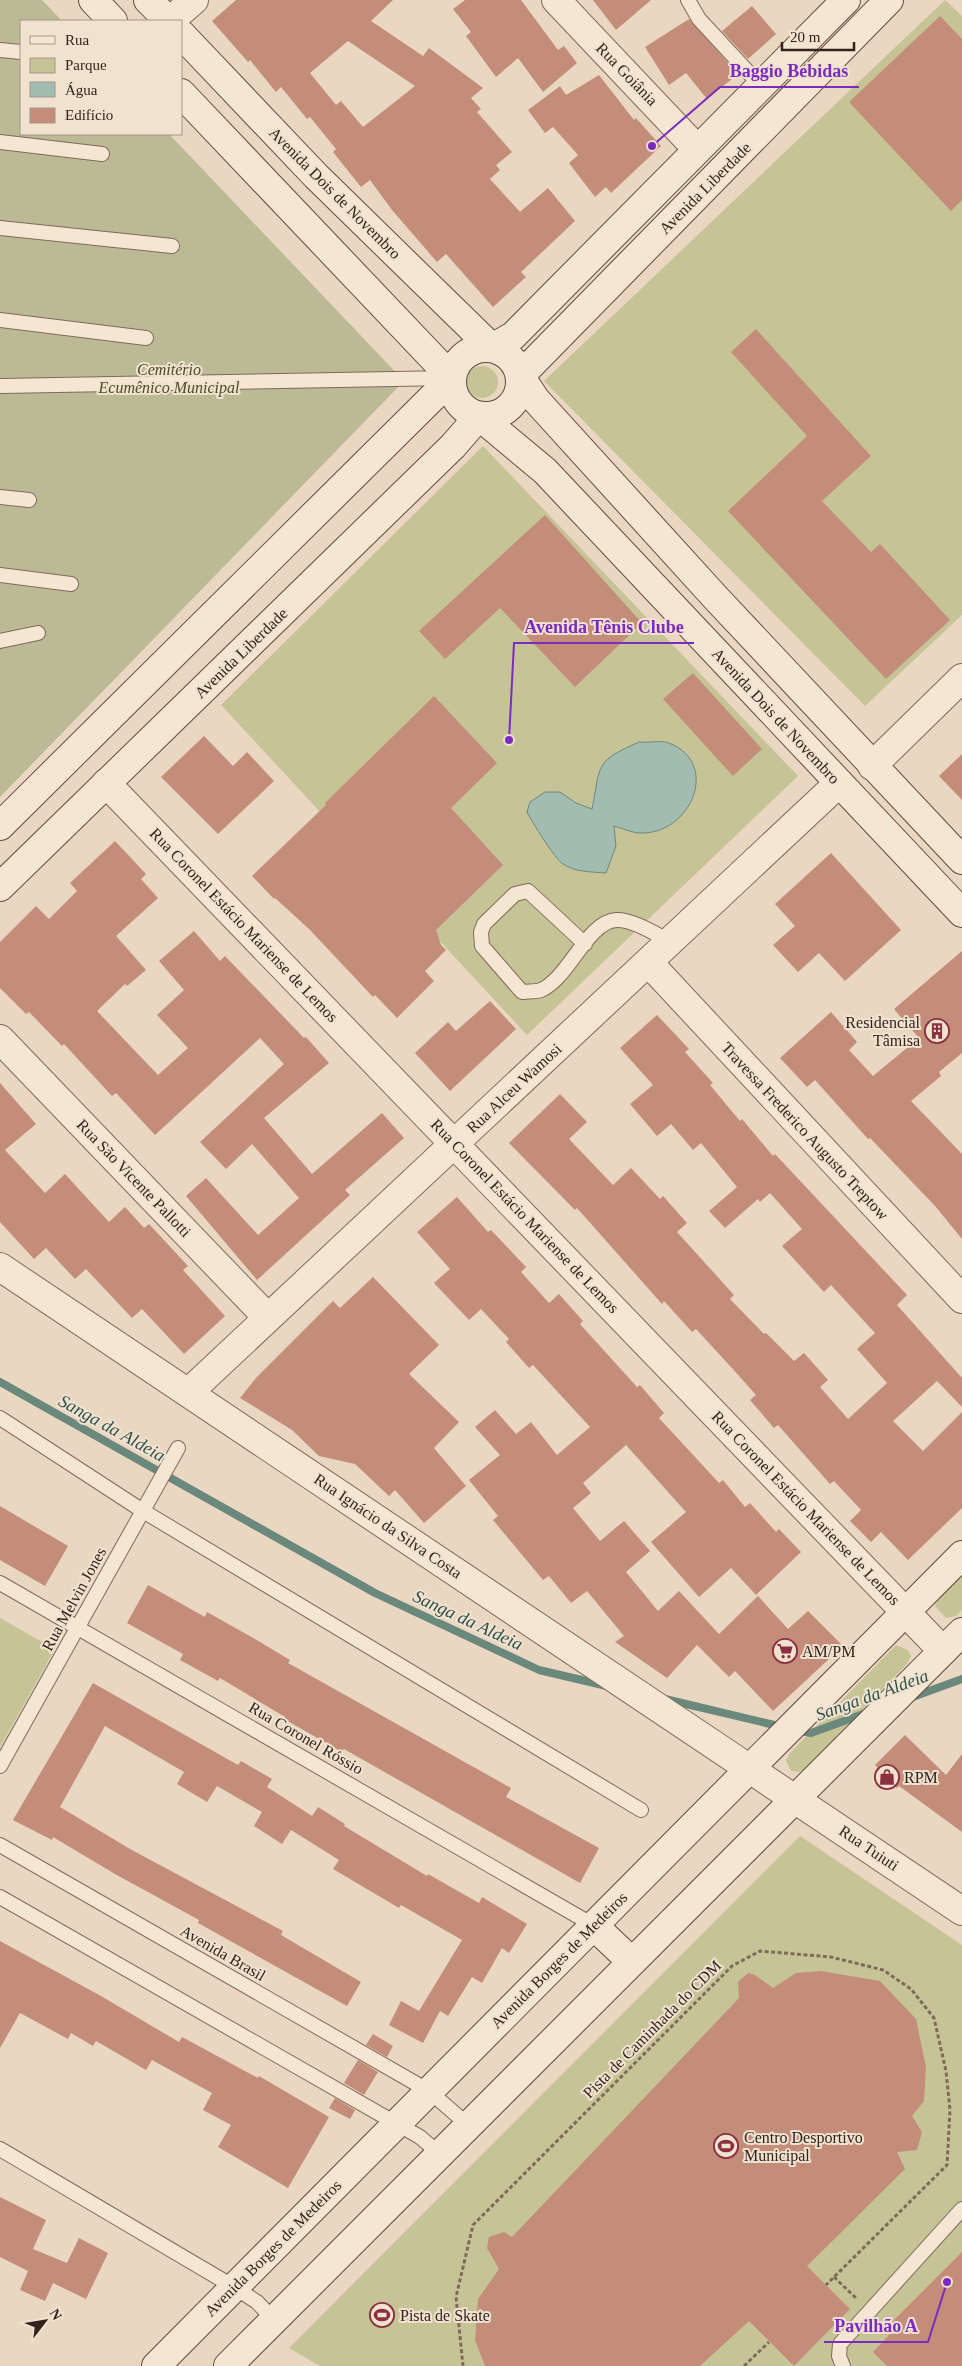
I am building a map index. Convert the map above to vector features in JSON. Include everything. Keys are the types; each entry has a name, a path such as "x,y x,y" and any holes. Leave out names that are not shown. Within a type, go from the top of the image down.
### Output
{"street":[{"path":"93,0 112,20"},
{"path":"148,0 169,20"},
{"path":"171,20 194,0"},
{"name":"Rua Goiânia","path":"556,0 697,149"},
{"name":"Avenida Liberdade","path":"492,348 513,336 846,0"},
{"name":"Avenida Liberdade","path":"520,376 889,0"},
{"name":"Avenida Dois de Novembro","path":"182,35 316,176 492,348"},
{"path":"182,94 452,378"},
{"path":"520,376 519,393 510,407 496,415 480,416 468,411 459,403 453,391 452,378 456,365 466,355 478,349 492,348 510,358 536,400 872,766 962,860"},
{"path":"0,826 452,378"},
{"name":"Avenida Liberdade","path":"0,887 480,416"},
{"name":"Avenida Dois de Novembro","path":"480,416 545,471 962,914"},
{"name":"Rua Alceu Wamosi","path":"188,1393 839,783 872,766 962,678"},
{"name":"Rua Coronel Estácio Mariense de Lemos","path":"106,783 906,1612 953,1641"},
{"name":"Travessa Frederico Augusto Treptow","path":"648,962 962,1300"},
{"name":"Rua São Vicente Pallotti","path":"0,1039 268,1318"},
{"name":"Rua Ignácio da Silva Costa","path":"0,1267 785,1792"},
{"name":"Avenida Borges de Medeiros","path":"156,2366 962,1555"},
{"path":"228,2366 632,1962 785,1792 953,1641"},
{"name":"Rua Tuiuti","path":"785,1792 962,1911"},
{"path":"593,1925 632,1962"}],"lane":[{"path":"688,0 699,19 761,86"},
{"path":"0,50 20,52"},
{"path":"0,142 102,154"},
{"path":"0,228 172,246"},
{"path":"0,320 146,338"},
{"path":"0,386 452,378"},
{"path":"0,497 29,500"},
{"path":"0,575 71,584"},
{"path":"0,641 38,633"},
{"path":"585,944 528,891 515,894 484,924 481,932 482,946 522,992 539,991 551,984 585,944 606,923 618,920 652,931 670,942"},
{"path":"0,1418 143,1511 641,1810"},
{"name":"Rua Melvin Jones","path":"0,1766 178,1448"},
{"name":"Rua Coronel Róssio","path":"0,1582 593,1925"},
{"name":"Avenida Brasil","path":"0,1845 429,2091 468,2125"},
{"path":"0,1897 397,2124 420,2138 440,2154"},
{"path":"0,2149 234,2287 258,2302 274,2320"},
{"path":"843,2366 839,2356 840,2344 962,2209"}],"path":[{"name":"Pista de Caminhada do CDM","path":"463,2366 456,2297 474,2225 732,1966 760,1951 831,1957 883,1970 911,1989 934,2018 946,2071 950,2110 947,2165 826,2285"},
{"path":"834,2277 870,2311"},
{"path":"744,2366 769,2342"}],"green space":[{"name":"Cemitério Ecumênico Municipal","path":"0,0 42,0 61,20 20,20 20,135 170,135 404,381 0,797"},
{"path":"945,0 962,16 962,615 865,706 544,381"},
{"path":"482,366 488,367 493,371 497,376 497,388 493,393 488,397 482,398 476,397 471,393 467,388 466,382 467,376 471,371 476,367"},
{"path":"483,446 798,776 527,1035 221,705"},
{"path":"962,1575 962,1610 956,1616 946,1618 935,1606 938,1599"},
{"path":"0,1618 55,1649 0,1747"},
{"path":"896,1645 908,1650 911,1656 907,1664 805,1769 799,1772 791,1771 786,1761 789,1754"},
{"name":"Centro Desportivo Municipal","path":"800,1836 962,1945 962,2366 320,2366 289,2348"}],"water":[{"path":"639,742 669,743 685,753 694,766 696,781 693,796 685,811 673,823 658,831 637,833 614,826 616,846 606,873 567,867 559,861 538,832 527,812 530,802 545,792 560,792 576,803 592,809 602,766 614,755"}],"building":[{"path":"236,0 393,0 371,21 423,56 429,48 483,88 471,98 481,109 477,112 512,152 496,165 500,170 490,179 520,212 548,188 575,221 521,272 526,277 493,307 446,254 437,262 392,210 370,180 361,187 333,152 336,149 310,117 307,119 281,87 276,92 250,60 248,62 212,21","holes":["348,41 415,86 363,127 341,101 336,105 310,73"]},
{"path":"465,0 521,0 558,50 564,46 577,63 543,92 518,58 496,77 466,36 471,32 453,9"},
{"path":"593,0 651,0 616,30"},
{"path":"752,6 776,34 748,59 722,31"},
{"path":"940,16 962,39 962,200 951,211 849,102"},
{"path":"689,19 738,74 707,99 686,73 669,85 645,47"},
{"path":"599,75 634,120 636,118 661,146 611,193 606,187 595,197 569,163 578,155 553,127 545,133 528,110 560,86 566,95"},
{"path":"756,329 871,456 822,501 871,552 880,544 950,620 886,679 728,511 807,436 731,352"},
{"path":"545,515 642,623 575,687 500,608 445,659 419,631"},
{"path":"693,673 762,749 733,776 663,699"},
{"path":"434,696 497,763 451,808 503,865 436,930 441,945 446,950 425,971 434,981 397,1018 375,995 373,997 309,929 274,899 252,876 326,805 325,803"},
{"path":"204,736 233,766 247,752 274,781 218,834 161,777"},
{"path":"962,754 962,800 939,776"},
{"path":"115,841 146,874 141,879 158,898 116,936 146,970 127,986 125,984 97,1011 158,1075 188,1048 157,1015 184,990 159,961 194,931 220,961 225,956 304,1038 306,1037 329,1063 264,1118 312,1174 382,1113 404,1138 345,1190 350,1195 257,1280 186,1196 206,1178 258,1235 299,1198 252,1144 226,1169 200,1142 284,1064 260,1038 155,1135 116,1093 112,1096 64,1044 62,1046 29,1012 26,1014 0,988 0,942 36,906 49,919 77,891 70,883"},
{"path":"831,853 901,930 845,981 819,953 798,972 773,945 795,926 775,904"},
{"path":"962,951 962,1053 939,1072 941,1076 911,1101 962,1154 962,1239 935,1206 870,1138 868,1139 815,1080 807,1087 780,1058 831,1012 857,1042 849,1050 873,1076 919,1038 894,1009"},
{"path":"490,1001 516,1029 450,1091 415,1053 448,1022 456,1031"},
{"path":"657,1015 689,1049 685,1052 713,1083 710,1085 740,1121 742,1119 773,1156 775,1154 907,1295 897,1305 962,1378 962,1407 937,1381 893,1421 923,1451 962,1412 962,1508 908,1560 881,1532 871,1542 850,1521 861,1510 834,1481 830,1484 778,1425 774,1428 750,1400 756,1395 696,1329 692,1332 664,1301 662,1304 577,1208 575,1210 509,1143 560,1094 587,1122 569,1139 613,1185 631,1168 660,1199 663,1196 687,1223 677,1232 734,1295 730,1299 794,1361 804,1353 828,1380 820,1387 848,1419 887,1383 857,1349 875,1333 831,1285 824,1292 782,1246 802,1229 770,1193 760,1202 758,1199 725,1228 709,1211 737,1187 701,1143 693,1150 671,1124 657,1136 630,1104 653,1085 620,1048"},
{"path":"0,1083 36,1124 5,1150 45,1193 65,1174 109,1222 125,1207 144,1228 149,1224 188,1266 183,1270 225,1316 184,1354 142,1309 132,1318 86,1269 75,1279 46,1248 34,1259 0,1222"},
{"path":"457,1197 488,1232 491,1230 526,1267 521,1272 549,1303 559,1294 583,1321 580,1324 637,1387 640,1385 664,1413 659,1418 719,1483 723,1480 745,1507 750,1503 776,1532 779,1529 801,1552 756,1595 731,1568 699,1597 651,1542 686,1512 626,1445 583,1483 591,1493 573,1508 600,1541 624,1521 650,1551 626,1572 658,1611 679,1591 719,1634 758,1596 788,1629 808,1611 843,1646 773,1711 735,1671 729,1677 697,1645 667,1678 615,1642 624,1636 587,1591 571,1603 549,1576 543,1580 493,1520 498,1516 469,1480 500,1455 475,1427 495,1410 516,1434 531,1422 557,1455 590,1427 533,1365 529,1368 506,1342 509,1339 481,1309 469,1320 434,1283 450,1269 417,1232"},
{"path":"373,1277 439,1345 409,1374 459,1422 434,1448 466,1486 424,1523 395,1490 389,1496 355,1464 319,1456 292,1430 240,1398 256,1378 333,1301 340,1308"},
{"path":"0,1506 68,1546 45,1586 0,1560"},
{"path":"148,1585 205,1617 207,1612 290,1660 288,1663 511,1788 506,1797 599,1848 580,1883 344,1749 342,1752 284,1719 285,1717 220,1678 218,1681 180,1660 183,1654 127,1623"},
{"path":"93,1683 238,1765 241,1761 272,1779 267,1787 312,1816 318,1807 345,1824 344,1826 427,1876 428,1874 479,1903 482,1897 527,1924 509,1953 502,1948 482,1983 472,1977 448,2016 440,2011 423,2043 389,2025 401,2001 419,2011 462,1940 401,1905 399,1908 333,1869 339,1860 291,1830 282,1844 254,1826 262,1812 217,1786 207,1802 177,1784 184,1772 105,1726 60,1807 130,1849 283,1931 281,1935 361,1982 347,2006 198,1923 199,1920 115,1874 53,1837 52,1840 13,1820"},
{"path":"905,1735 946,1775 962,1754 962,1832 899,1786 897,1788 875,1765"},
{"path":"0,1941 101,1996 179,2042 182,2037 258,2078 259,2076 329,2117 288,2188 218,2147 231,2125 203,2110 212,2093 152,2060 146,2070 96,2041 93,2046 71,2033 68,2039 20,2013 0,2048"},
{"path":"821,1971 880,1981 916,2019 926,2067 924,2101 912,2116 922,2132 917,2150 897,2152 905,2169 807,2266 850,2309 794,2366 749,2321 700,2366 485,2366 475,2340 478,2299 499,2269 487,2248 489,2237 504,2232 512,2237 739,1998 738,1982 748,1973 755,1975 773,1988 796,1973"},
{"path":"373,2034 393,2046 387,2057 366,2045"},
{"path":"358,2060 378,2072 364,2095 344,2083"},
{"path":"335,2098 355,2110 350,2119 329,2108"},
{"path":"0,2197 46,2220 33,2249 67,2263 79,2238 108,2253 86,2299 53,2283 45,2301 20,2290 28,2271 0,2257"},
{"path":"962,2252 962,2366 887,2366 873,2352 889,2335 884,2330"}],"waterway":[{"name":"Sanga da Aldeia","path":"0,1382 375,1593 539,1670 607,1686"},
{"name":"Sanga da Aldeia","path":"910,1698 962,1679"},
{"name":"Sanga da Aldeia","path":"665,1699 783,1727"},
{"name":"Sanga da Aldeia","path":"796,1730 811,1733 866,1713"}],"place":[{"name":"Baggio Bebidas","path":"652,146"},
{"name":"Avenida Tênis Clube","path":"509,740"},
{"name":"Residencial Tâmisa","path":"937,1031"},
{"name":"AM/PM","path":"785,1651"},
{"name":"RPM","path":"887,1777"},
{"name":"Centro Desportivo Municipal","path":"726,2146"},
{"name":"Pavilhão A","path":"947,2282"},
{"name":"Pista de Skate","path":"382,2315"}]}
